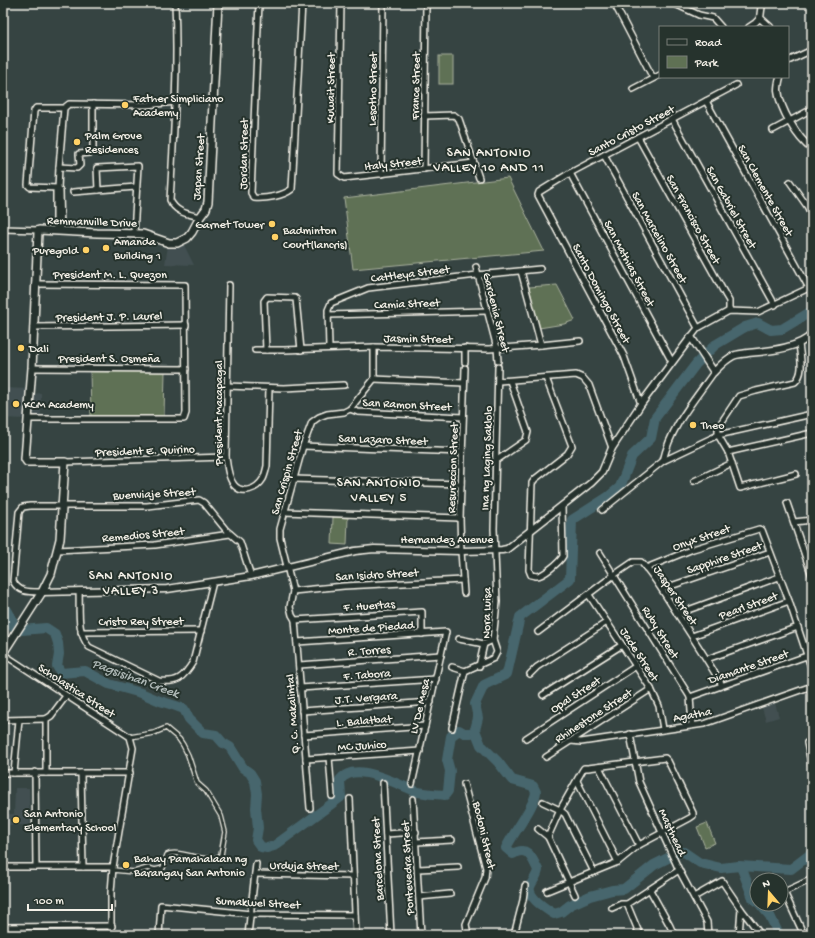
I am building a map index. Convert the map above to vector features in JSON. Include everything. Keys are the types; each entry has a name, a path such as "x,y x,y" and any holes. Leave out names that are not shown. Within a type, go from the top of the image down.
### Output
{"main road":[{"name":"Japan Street","path":"200,217 206,209 208,202 218,3"},
{"name":"Remmanville Drive","path":"39,230 134,233 150,235 169,243 177,243 187,238 200,217"},
{"path":"3,654 42,592 51,574 58,550 63,507 65,462 27,462 25,459 29,418 39,230"}],"street":[{"name":"Japan Street","path":"175,3 177,50 176,102 170,200 173,206 178,210 200,217"},
{"name":"Jordan Street","path":"259,3 251,193 254,198 261,199 287,192 292,189 302,3"},
{"name":"Kuwait Street","path":"338,174 341,3"},
{"name":"Lesotho Street","path":"381,174 383,3"},
{"name":"France Street","path":"424,169 426,3"},
{"path":"614,3 653,78"},
{"path":"673,3 699,15 714,18 720,26"},
{"path":"750,26 760,18 762,3"},
{"path":"760,18 769,26"},
{"path":"789,61 812,50"},
{"path":"633,89 659,75"},
{"path":"780,78 778,90 790,121 797,134 805,144 812,149"},
{"name":"Santo Cristo Street","path":"538,195 540,190 570,173 736,85"},
{"name":"San Clemente Street","path":"706,101 811,288"},
{"path":"58,189 30,187 28,185 36,108 64,108 69,104 146,105 176,102"},
{"path":"3,104 3,120"},
{"path":"59,167 77,168 80,165 79,154 90,153 93,151 93,104"},
{"path":"59,231 60,191 58,189 64,108"},
{"path":"773,130 812,109"},
{"path":"424,116 454,115 459,119 479,178"},
{"name":"San Gabriel Street","path":"672,119 775,305"},
{"name":"San Francisco Street","path":"638,137 729,301 729,311"},
{"name":"San Marcelino Street","path":"604,155 698,328"},
{"name":"Italy Street","path":"338,174 344,178 474,163"},
{"path":"98,190 97,168 138,166 134,233"},
{"name":"San Mathias Street","path":"570,173 672,362"},
{"path":"790,182 807,206 812,216"},
{"path":"72,192 136,187"},
{"name":"Santo Domingo Street","path":"538,195 624,356 641,404"},
{"path":"3,228 39,230"},
{"name":"Gardenia Street","path":"476,267 497,348 498,361"},
{"name":"Cattleya Street","path":"328,315 328,310 331,303 368,288 540,269"},
{"path":"521,271 541,345"},
{"name":"President M. L. Quezon","path":"35,284 184,284 186,286 186,325"},
{"name":"President Macapagal","path":"228,285 226,457 230,478 234,485 240,490 247,490 257,487 264,478 267,466 269,388"},
{"path":"729,311 758,312 811,288"},
{"path":"266,350 264,301 267,297 296,299 301,350"},
{"name":"Camia Street","path":"328,315 487,311"},
{"name":"Hernandez Avenue","path":"42,592 167,588 214,582 251,576 355,551 374,549 461,551 507,549 562,506 602,472 612,448 641,404 698,328 729,311"},
{"path":"328,315 329,348"},
{"path":"29,418 184,419 186,413 186,325"},
{"name":"President J. P. Laurel","path":"33,327 186,325"},
{"path":"663,462 666,448 675,427 714,372 726,360 735,356 776,349 799,343 809,338 812,334"},
{"path":"691,337 714,372"},
{"name":"Jasmin Street","path":"255,350 374,347 497,348 580,341"},
{"path":"796,474 740,488 728,452 718,435 718,430 739,396 795,382 799,379 802,372 799,343"},
{"path":"350,409 374,379 374,347"},
{"path":"465,348 465,362"},
{"name":"Ina ng Laging Saklolo","path":"494,550 499,382 498,367"},
{"name":"President S. Osmeña","path":"32,368 186,368"},
{"name":"Resureccion Street","path":"464,593 460,518 465,368"},
{"path":"499,382 576,375 583,378 589,385 612,448"},
{"path":"546,378 572,446 568,454 535,479 532,484 529,570 531,575 541,575 560,561 563,556 562,506"},
{"path":"374,379 464,383"},
{"path":"496,460 526,440 528,432 510,381"},
{"path":"227,386 269,388 344,385"},
{"name":"San Ramon Street","path":"350,409 358,412 464,417"},
{"name":"San Crispin Street","path":"293,591 286,567 280,538 280,529 303,446 312,422 327,414 344,412 350,409"},
{"path":"602,510 663,462 718,435 812,414"},
{"path":"728,452 812,433"},
{"name":"San Lazaro Street","path":"303,446 462,452"},
{"name":"President E. Quirino","path":"65,462 226,457"},
{"path":"694,481 732,463"},
{"path":"293,479 461,484"},
{"name":"Buenviaje Street","path":"63,507 147,506 197,499 204,503 230,534 240,542 251,576"},
{"path":"787,503 812,576"},
{"path":"42,592 20,590 16,587 13,581 19,512 23,507 30,506 63,507"},
{"path":"284,512 460,518"},
{"path":"794,522 812,520"},
{"name":"Onyx Street","path":"646,568 693,549 759,529 762,530 770,552"},
{"name":"Remedios Street","path":"58,550 155,545 230,534"},
{"name":"Nora Luisa","path":"465,671 479,666 496,656 496,646 493,640 497,602 494,550"},
{"path":"770,552 810,655 812,670"},
{"name":"Sapphire Street","path":"662,589 770,552"},
{"name":"Ruby Street","path":"600,553 690,697 692,726"},
{"name":"Jasper Street","path":"538,632 633,562 641,562 662,589 722,685"},
{"path":"677,614 780,577"},
{"name":"San Isidro Street","path":"293,591 344,586 463,580"},
{"path":"79,590 81,632 88,647 158,681 167,682 177,680 186,674 193,662 214,582"},
{"name":"Q. C. Makalintal","path":"293,591 290,607 295,620 310,808"},
{"name":"Jade Street","path":"590,595 651,690 659,706 663,729"},
{"name":"Pearl Street","path":"692,636 789,601"},
{"name":"F. Huertas","path":"295,620 422,612 422,634"},
{"path":"530,674 537,667 607,622"},
{"path":"707,659 798,627"},
{"name":"Cristo Rey Street","path":"81,632 201,631"},
{"name":"Monte de Piedad","path":"297,642 446,632"},
{"name":"LV De Mesa","path":"412,784 446,632"},
{"path":"459,639 484,644 493,640"},
{"path":"479,666 484,644"},
{"path":"544,695 622,645"},
{"name":"Scholastica Street","path":"3,654 130,737"},
{"name":"R. Torres","path":"299,665 441,654"},
{"name":"Diamante Street","path":"690,697 810,655"},
{"name":"Opal Street","path":"526,738 636,666"},
{"path":"452,667 465,671 452,728"},
{"name":"F. Tabora","path":"300,688 436,679"},
{"name":"Agatha","path":"571,741 580,742 704,724 812,686"},
{"name":"Rhinestone Street","path":"546,757 651,690"},
{"path":"3,720 46,719 51,716 66,696"},
{"name":"J.T. Vergara","path":"302,711 431,702"},
{"path":"46,719 46,772"},
{"path":"14,773 19,720"},
{"name":"L. Balatbat","path":"304,735 425,726"},
{"path":"3,867 113,868 134,872 148,868 155,870 163,868 167,856 171,853 199,858 217,858 221,855 224,843 224,825 221,816 206,791 198,783 188,755 179,740 166,728 130,737 134,748 113,868 111,892 111,935"},
{"name":"Masthead","path":"630,734 638,782 679,870 707,922 708,935"},
{"path":"807,743 811,763"},
{"name":"MC Juhico","path":"306,758 420,751"},
{"path":"329,757 332,796"},
{"path":"547,891 618,862 639,845 690,818 693,816 693,813 668,761 665,758 584,768 560,810 548,837"},
{"path":"599,766 639,845"},
{"path":"35,772 36,867"},
{"path":"3,773 130,773"},
{"path":"81,773 83,867"},
{"path":"577,781 618,862"},
{"name":"Barcelona Street","path":"383,783 391,935"},
{"name":"Bodoni Street","path":"464,784 486,868 485,878 466,924 468,935"},
{"path":"350,798 356,935"},
{"name":"Pontevedra Street","path":"414,799 421,935"},
{"path":"543,802 565,814 594,872"},
{"path":"538,829 548,837 575,896"},
{"path":"386,834 416,832"},
{"path":"416,842 452,840"},
{"path":"248,935 256,864"},
{"path":"418,869 458,867"},
{"path":"612,908 621,904 627,904 679,870"},
{"name":"Urduja Street","path":"255,874 353,876"},
{"path":"789,890 812,880"},
{"path":"694,897 722,881 761,935"},
{"path":"514,935 525,886"},
{"path":"650,890 674,935"},
{"path":"419,897 450,894"},
{"path":"627,904 640,935"},
{"name":"Sumakwel Street","path":"159,935 161,905 251,914 355,915"},
{"path":"789,906 804,935"},
{"path":"739,935 741,909"},
{"path":"3,927 112,926"}],"shaded area":[{"path":"184,245 194,265 165,264 168,246"},
{"name":"KCM Academy","path":"5,388 28,389 25,419 5,418"},
{"name":"KCM Academy","path":"41,393 41,418 31,418 31,394"},
{"path":"775,703 779,717 766,721 762,708"},
{"name":"San Antonio Elementary School","path":"15,788 29,788 30,825 9,825 8,862 3,862 3,814 14,814"}],"green space":[{"path":"439,56 453,56 453,84 439,84"},
{"path":"508,178 544,251 353,269 344,198"},
{"path":"557,285 575,320 564,324 539,328 529,287"},
{"path":"90,370 165,371 164,416 91,417"},
{"path":"333,517 348,518 347,545 332,544"},
{"path":"707,823 715,843 705,847 697,827"}],"waterway":[{"name":"Pagsisihan Creek","path":"3,609 7,610 12,619 12,626 22,630 46,628 55,634 59,654 57,666 61,673 85,671 109,684 141,693 184,709 189,719 203,733 216,735 223,743 230,747 243,768 250,773 255,781 258,828 256,840 261,847 267,848 274,846 341,797 340,780 347,774 355,772 376,775 418,792 445,795 448,791 450,771 447,760 451,736 459,730 464,733 471,733 475,730 478,718 475,704 484,685 507,674 520,617 570,579 572,520 608,497 620,487 632,456 651,438 655,418 696,364 715,345 745,327 758,323 771,330 782,329 812,311"},
{"name":"Pagsisihan Creek","path":"475,730 481,745 498,762 512,780 533,786 536,792 532,805 506,848 513,854 522,851 529,854 538,870 537,875 530,887 530,891 538,903 554,914 561,912 570,905 590,896 612,890 624,889 654,865 668,858"},
{"name":"Pagsisihan Creek","path":"676,853 684,852 700,863 721,868 739,866 791,869 812,853"},
{"name":"Pagsisihan Creek","path":"739,866 742,869 749,887"},
{"name":"Pagsisihan Creek","path":"767,912 779,935"}],"tunnel":[{"path":"811,763 812,770"}],"place":[{"name":"Father Simpliciano Academy","path":"125,105"},
{"name":"Palm Grove Residences","path":"77,142"},
{"name":"Garnet Tower","path":"272,224"},
{"name":"Badminton Court(lancris)","path":"275,237"},
{"name":"Amanda Building 1","path":"106,248"},
{"name":"Puregold","path":"86,250"},
{"name":"Dali","path":"21,348"},
{"name":"KCM Academy","path":"16,404"},
{"name":"Theo","path":"693,425"},
{"name":"San Antonio Elementary School","path":"16,820"},
{"name":"Bahay Pamahalaan ng Barangay San Antonio","path":"126,865"}],"district":[{"name":"SAN ANTONIO VALLEY 10 AND 11","path":"489,158"},
{"name":"SAN ANTONIO VALLEY 5","path":"379,488"},
{"name":"SAN ANTONIO VALLEY 3","path":"131,582"}]}
